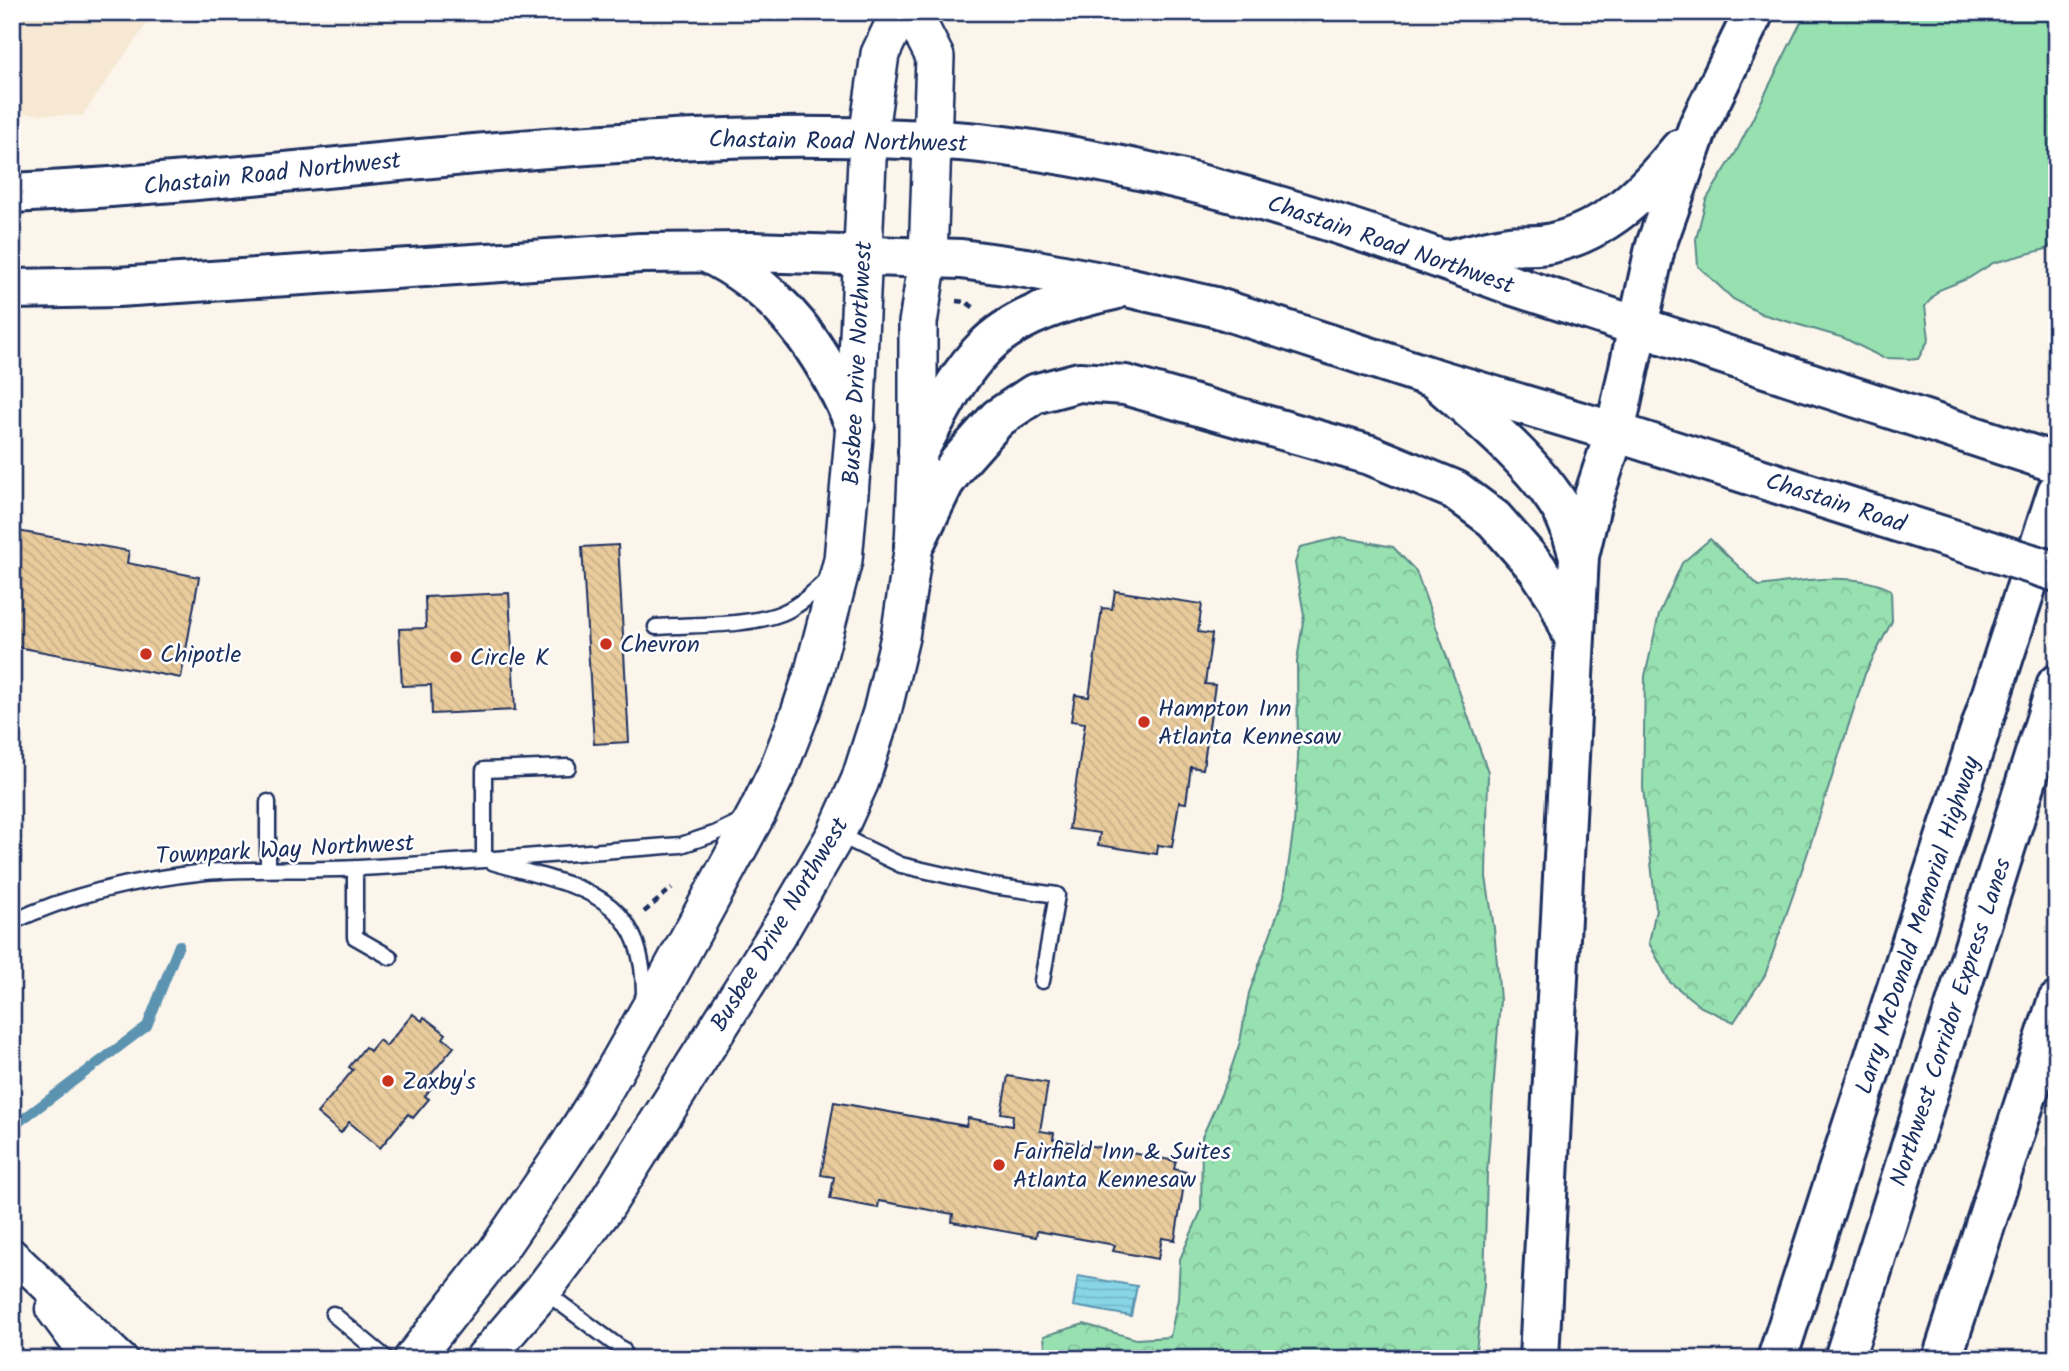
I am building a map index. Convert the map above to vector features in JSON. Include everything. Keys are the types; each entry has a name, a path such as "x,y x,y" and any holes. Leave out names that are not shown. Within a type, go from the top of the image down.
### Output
{"main road":[{"path":"1539,1359 1580,556 1591,505 1615,432 1655,248 1699,125 1754,12"},
{"path":"1445,260 1509,246 1552,244 1592,229 1624,208 1654,181 1699,125"},
{"name":"Chastain Road Northwest","path":"12,193 126,187 631,141 762,136 979,143 1147,171 1246,196 1639,326"},
{"path":"12,289 118,287 522,259 705,252 864,254 961,259 1127,287 1215,307 1434,379 1615,432"},
{"path":"705,252 745,274 789,313 830,372 855,425"},
{"path":"918,451 954,387 985,346 1042,311 1074,298 1127,287"},
{"path":"1639,326 2057,463"},
{"path":"1434,379 1483,421 1542,483 1561,508 1580,556"},
{"path":"914,545 944,484 998,418 1034,394 1079,382 1125,385 1370,455 1455,491 1494,519 1537,568 1557,598 1574,638"},
{"name":"Chastain Road","path":"1615,432 2057,572"},
{"name":"Larry McDonald Memorial Highway","path":"1777,1359 2057,492"},
{"name":"Northwest Corridor Express Lanes","path":"1844,1359 2057,684"},
{"path":"1942,1359 2057,1002"}],"street":[{"name":"Busbee Drive Northwest","path":"413,1359 496,1253 563,1155 601,1093 757,813 778,770 800,713 814,671 843,560 855,425 869,138 880,54 900,12"},
{"name":"Busbee Drive Northwest","path":"484,1359 543,1290 603,1210 820,866 860,781 882,712 901,637 914,545 918,451 918,323 928,258 934,57 912,12"},
{"path":"12,1254 88,1359"},
{"path":"12,1254 122,1359"}],"lane":[{"path":"656,626 746,621 783,612 803,601 832,575 843,560"},
{"path":"484,860 484,770 568,767"},
{"path":"268,802 268,870"},
{"name":"Townpark Way Northwest","path":"12,922 100,889 153,879 207,872 355,868 681,845 714,834 757,813"},
{"path":"836,834 901,865 993,886 1057,895 1042,981"},
{"name":"Townpark Way Northwest","path":"484,860 574,887 593,894 610,905 628,924 639,952 644,977 643,1017"},
{"path":"355,868 355,937 390,957"},
{"path":"543,1290 623,1350"},
{"path":"333,1314 387,1359"}],"path":[{"path":"641,914 664,897 678,879"}],"shaded area":[{"path":"12,12 155,12 82,116 12,113"}],"green space":[{"path":"155,12 222,12 150,20"},
{"path":"1806,12 2057,12 2057,241 2046,249 1993,263 1969,278 1939,290 1925,306 1929,339 1918,359 1883,358 1844,338 1762,314 1733,299 1698,266 1696,239 1706,200 1736,152"},
{"path":"1341,537 1393,547 1416,571 1488,772 1486,877 1494,928 1500,1000 1487,1173 1484,1285 1475,1359 1046,1359 1044,1336 1084,1324 1136,1339 1170,1337 1178,1299 1180,1259 1201,1211 1202,1137 1226,1083 1240,1042 1249,993 1284,896 1294,825 1298,758 1297,661 1304,615 1295,563 1300,547"},
{"path":"1710,539 1759,586 1844,579 1876,584 1891,590 1892,621 1865,674 1765,975 1734,1022 1701,1007 1670,982 1649,943 1656,909 1643,788 1645,676 1659,614 1682,563"}],"water":[{"path":"1078,1276 1137,1286 1131,1316 1073,1306"}],"building":[{"path":"12,530 129,551 127,563 199,577 181,678 12,646"},
{"name":"Chevron","path":"618,545 629,742 594,744 582,547"},
{"name":"Hampton Inn Atlanta Kennesaw","path":"1115,591 1202,604 1198,632 1212,634 1205,684 1215,685 1203,769 1191,767 1186,803 1179,802 1172,847 1158,845 1157,854 1098,845 1100,833 1069,829 1085,723 1071,721 1075,695 1089,697 1102,608 1112,609"},
{"name":"Circle K","path":"509,593 515,710 432,714 431,685 402,686 399,629 426,628 425,597"},
{"name":"Zaxby's","path":"413,1014 422,1021 424,1017 446,1034 443,1038 454,1047 428,1078 435,1083 425,1096 429,1099 413,1118 408,1114 380,1148 349,1122 341,1133 317,1113 353,1070 349,1067 365,1047 370,1051 379,1040 386,1046"},
{"name":"Fairfield Inn & Suites Atlanta Kennesaw","path":"1008,1076 1048,1083 1040,1131 1054,1133 1053,1139 1176,1161 1174,1169 1186,1172 1175,1240 1162,1238 1158,1259 1113,1251 1115,1245 1037,1231 1036,1237 952,1222 953,1214 879,1201 878,1208 830,1199 834,1177 821,1175 834,1102 966,1126 968,1118 1012,1126 1013,1115 1001,1113"}],"waterway":[{"path":"15,1125 147,1026 179,945"}],"place":[{"name":"Chevron","path":"606,644"},
{"name":"Chipotle","path":"146,654"},
{"name":"Circle K","path":"456,657"},
{"name":"Hampton Inn Atlanta Kennesaw","path":"1144,722"},
{"name":"Zaxby's","path":"388,1081"},
{"name":"Fairfield Inn & Suites Atlanta Kennesaw","path":"999,1165"}]}
